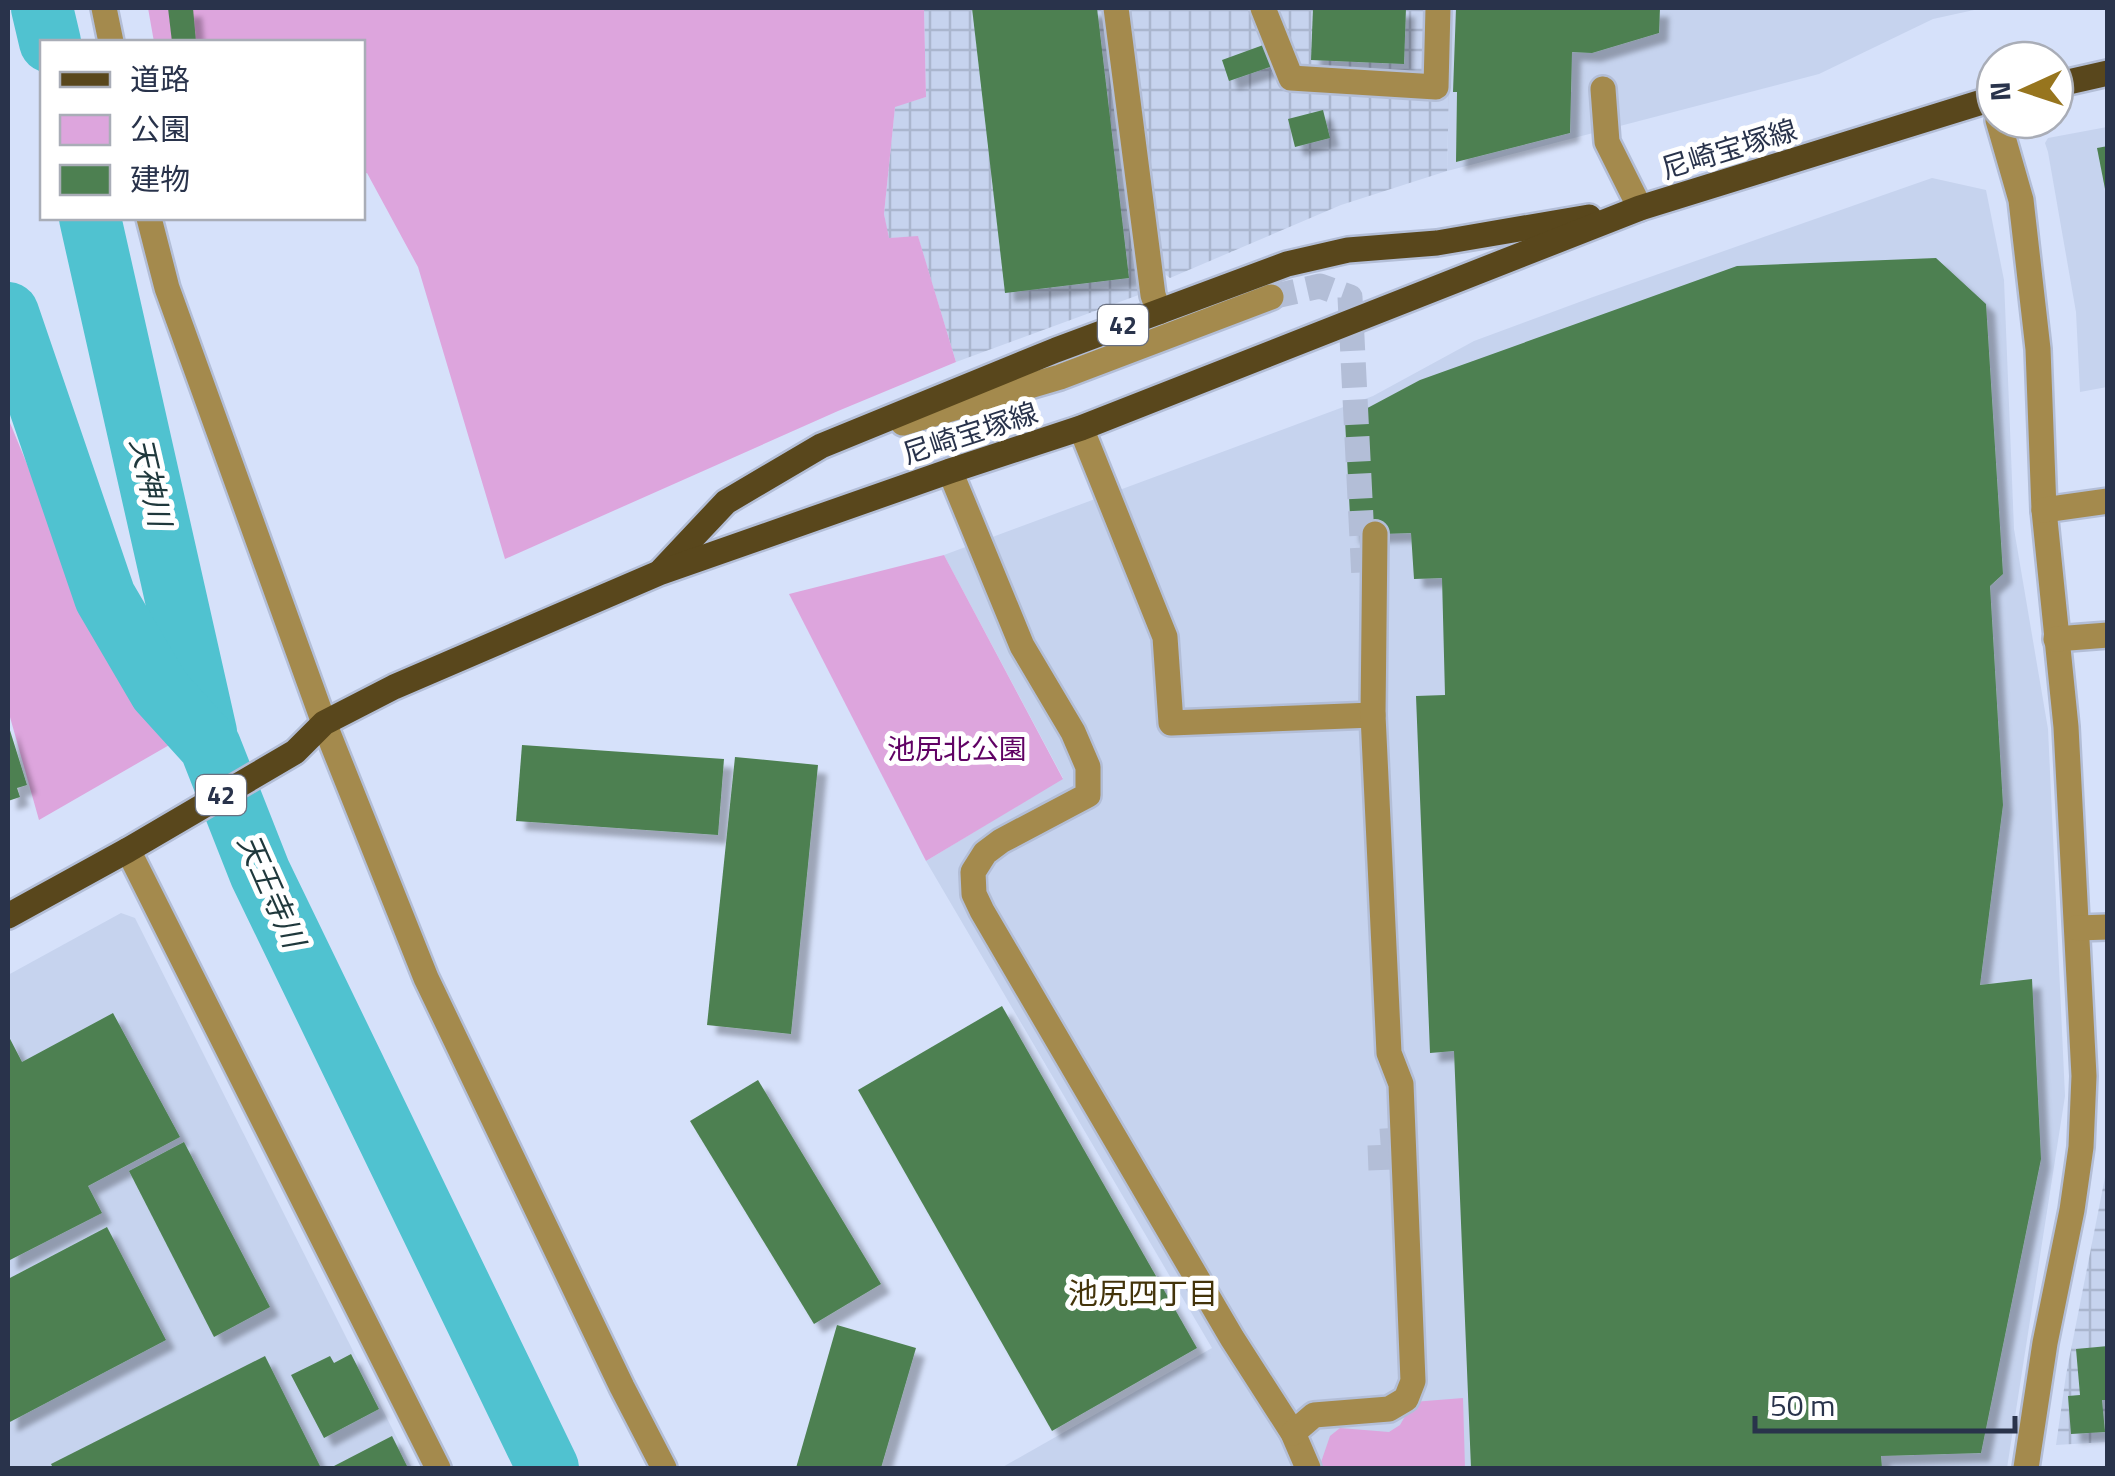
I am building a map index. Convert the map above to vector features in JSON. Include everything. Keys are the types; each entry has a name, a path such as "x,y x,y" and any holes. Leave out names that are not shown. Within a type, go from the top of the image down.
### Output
{"main road":[{"path":"2075,80 2108,73"},
{"name":"尼崎宝塚線","path":"8,916 295,752 324,722 394,687 659,574 1081,428 1640,208 1975,112"},
{"name":"42","path":"659,574 726,502 821,446 1056,350 1287,264 1640,208"}],"street":[{"path":"104,8 111,40"},
{"path":"1116,8 1153,295 1159,312"},
{"path":"1263,8 1291,78 1436,87 1438,8"},
{"path":"1603,90 1607,142 1640,208"},
{"path":"2004,140 2021,200 2038,350 2044,510 2066,726 2084,1076 2081,1148 2072,1210 2045,1343 2026,1468"},
{"path":"150,220 167,288 324,722 426,978 664,1468"},
{"path":"821,446 1060,377 1271,297"},
{"path":"1081,428 1165,637 1171,723 1373,714"},
{"path":"950,471 1022,646 1088,767 1088,794 985,853 973,872 974,894 1232,1338 1292,1433 1308,1468"},
{"path":"2044,510 2108,501"},
{"path":"1292,1433 1314,1415 1389,1409 1406,1399 1414,1381 1401,1084 1389,1052 1373,714 1375,534"},
{"path":"2056,639 2108,635"},
{"path":"138,844 438,1468"},
{"path":"2077,928 2108,927"}],"shaded area":[{"path":"924,8 1107,8 1144,293 956,362 918,237 888,238 884,214 895,106 926,97"},
{"path":"1125,8 1451,8 1447,171 1341,205 1170,278 1158,269"},
{"path":"1451,8 1983,8 1933,19 1819,74 1447,171"},
{"path":"2107,127 2107,387 2080,392 2076,312 2045,143 2075,140 2075,133"},
{"path":"1932,178 1986,190 2004,280 2014,529 2048,729 2065,1096 2007,1468 1001,1468 1212,1348 926,861 1063,778 944,555 1373,396 1474,341"},
{"path":"121,913 135,918 412,1468 8,1468 8,975"},
{"path":"2107,1167 2107,1442 2056,1445 2066,1375"}],"green space":[{"path":"148,8 924,8 926,97 895,107 884,214 889,238 918,236 956,362 505,559 418,267 365,174 365,40 154,40"},
{"path":"8,418 74,578 171,744 39,820 8,710"},
{"name":"池尻北公園","path":"944,555 1063,779 926,861 789,594"},
{"path":"1463,1398 1465,1468 1319,1468 1330,1436 1340,1428 1389,1432 1400,1425 1413,1402"}],"building":[{"path":"168,8 193,8 196,40 172,40"},
{"path":"972,8 1097,8 1129,278 1005,293"},
{"path":"1313,8 1406,8 1404,64 1311,60"},
{"path":"1456,8 1660,8 1659,33 1592,53 1572,52 1570,133 1456,162"},
{"path":"1266,44 1273,66 1229,81 1222,60"},
{"path":"1323,110 1330,138 1295,147 1288,119"},
{"path":"2108,146 2108,194 2106,194 2097,148"},
{"path":"1936,258 1986,304 2003,574 1990,586 2003,805 1980,985 2032,979 2041,1159 1981,1453 1881,1456 1882,1468 1471,1468 1454,1051 1430,1053 1416,696 1445,695 1442,578 1414,579 1411,533 1351,535 1345,420 1420,380 1737,266"},
{"path":"8,724 27,785 17,788 20,797 8,801"},
{"path":"522,745 724,759 718,835 516,821"},
{"path":"735,757 818,765 791,1034 707,1025"},
{"path":"1002,1006 1197,1348 1052,1431 858,1090"},
{"path":"113,1013 180,1137 88,1186 102,1213 8,1261 8,1035 22,1062"},
{"path":"758,1080 881,1284 814,1324 690,1121"},
{"path":"184,1142 270,1307 214,1337 129,1171"},
{"path":"107,1227 166,1340 8,1423 8,1279"},
{"path":"837,1325 916,1348 881,1468 796,1468"},
{"path":"2108,1346 2108,1400 2102,1400 2105,1432 2071,1434 2068,1396 2080,1395 2076,1349"},
{"path":"351,1354 379,1409 324,1438 291,1375 330,1356 334,1363"},
{"path":"265,1356 321,1468 53,1468 51,1464"},
{"path":"392,1436 408,1468 335,1468 334,1466"}],"waterway":[{"name":"天神川","path":"42,8 50,40"},
{"name":"天神川","path":"90,220 206,732"},
{"name":"天王寺川","path":"8,313 105,597 160,691 210,746 260,873 548,1468"}],"tunnel":[{"path":"1271,297 1320,286 1350,297 1364,579"},
{"path":"1368,1158 1394,1157 1392,1128"}],"district":[{"name":"池尻四丁目","path":"1143,1294"}]}
